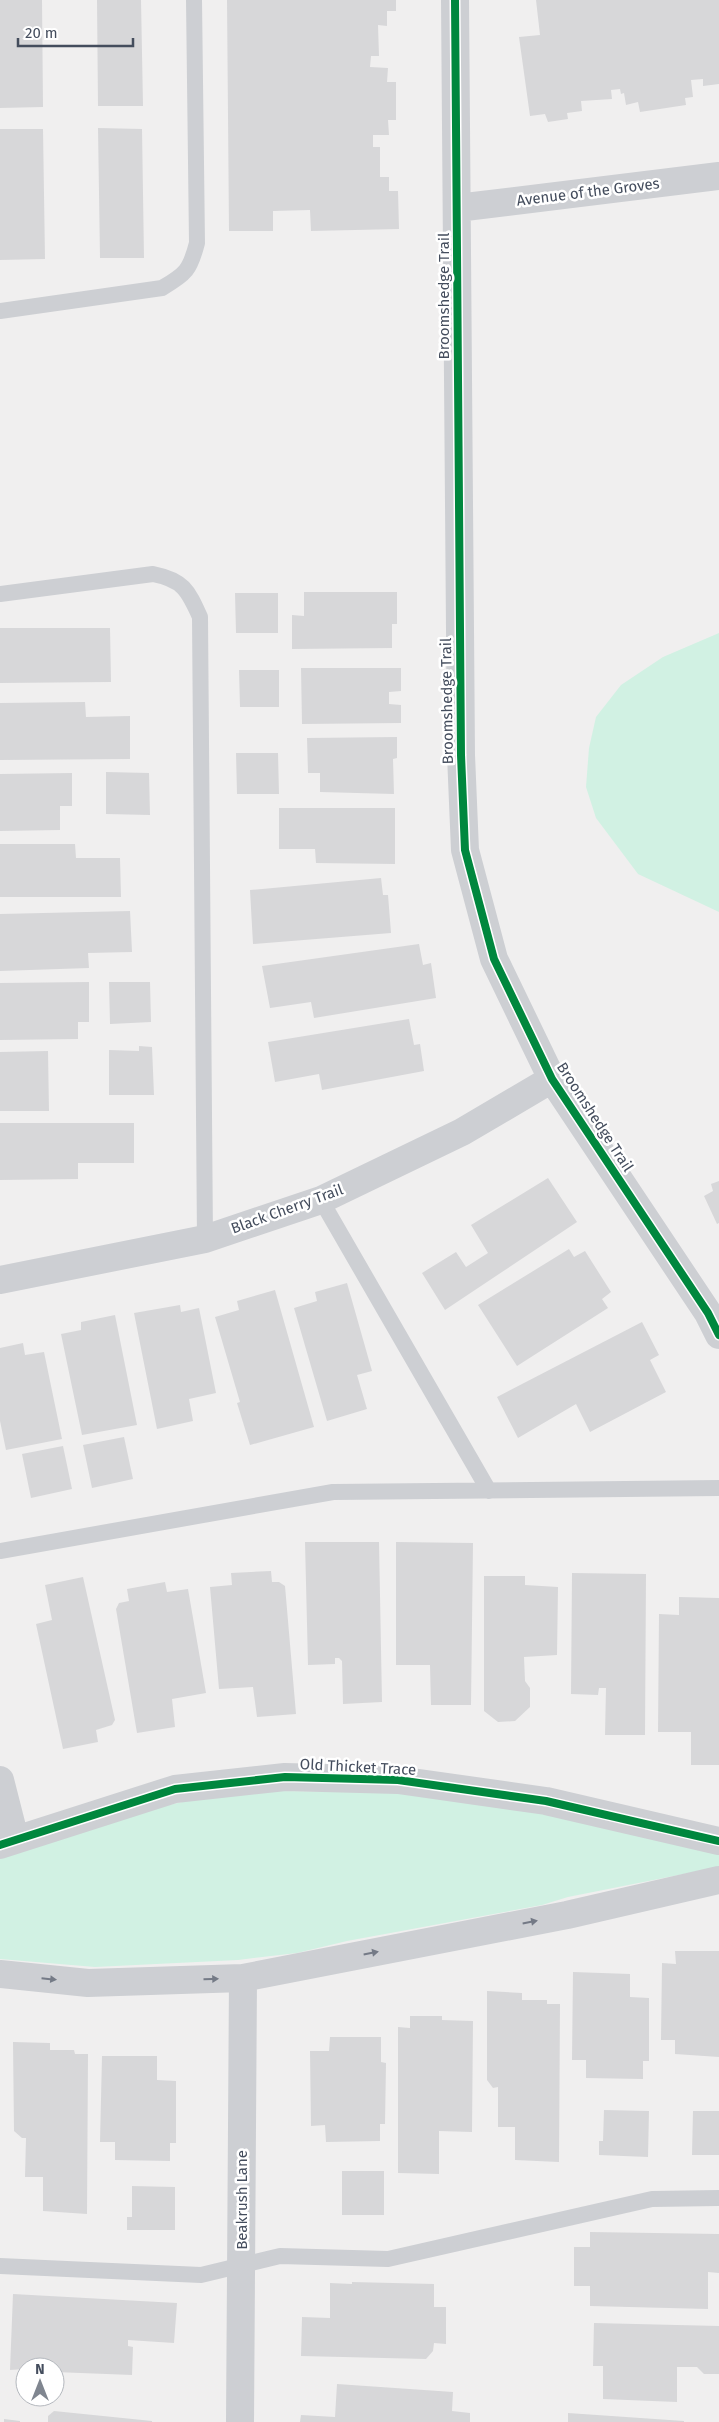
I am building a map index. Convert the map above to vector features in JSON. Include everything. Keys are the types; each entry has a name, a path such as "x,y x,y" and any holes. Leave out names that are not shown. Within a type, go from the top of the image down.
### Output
{"street":[{"name":"Broomshedge Trail","path":"455,0 461,756 465,850 494,959 552,1079 708,1313 719,1335"},
{"name":"Avenue of the Groves","path":"457,208 719,176"},
{"name":"Black Cherry Trail","path":"0,1280 205,1239 321,1200 462,1132 552,1079"},
{"name":"Old Thicket Trace","path":"7,1842 175,1789 286,1777 398,1780 546,1801 719,1841"},
{"path":"0,1780 7,1842"},
{"path":"0,1974 88,1983 243,1978 567,1914 719,1880"},
{"name":"Beakrush Lane","path":"240,2422 243,1978"}],"lane":[{"path":"0,311 162,288 184,275 192,264 197,243 194,0"},
{"path":"0,594 153,574 172,578 189,592 200,617 205,1239"},
{"path":"321,1200 489,1491"},
{"path":"0,1551 326,1493 719,1488"},
{"path":"0,2266 201,2276 280,2256 388,2259 652,2199 719,2198"}],"green space":[{"path":"719,633 719,912 638,874 596,818 586,787 589,748 596,717 621,685 663,657"},
{"path":"279,1791 453,1793 719,1853 719,1867 568,1897 542,1905 347,1941 297,1953 238,1960 95,1967 0,1959 0,1856 145,1810 187,1801"}],"building":[{"path":"0,0 42,0 43,107 0,108"},
{"path":"97,0 141,0 143,106 98,106"},
{"path":"227,0 396,0 396,11 387,11 387,26 378,25 379,56 371,56 370,67 388,68 387,82 396,82 396,120 388,120 389,135 373,135 373,147 380,147 380,177 389,177 389,191 398,191 399,229 311,231 310,210 273,211 273,231 229,231"},
{"path":"536,0 719,0 719,84 703,86 703,79 691,80 693,97 685,98 686,105 640,112 638,102 626,105 624,93 621,94 620,89 611,90 612,99 581,101 582,111 567,113 568,119 548,122 545,114 530,116 519,37 540,35"},
{"path":"98,128 142,129 144,258 100,258"},
{"path":"0,129 43,129 45,259 0,260"},
{"path":"304,592 397,592 397,624 392,624 392,648 292,649 292,615 304,616"},
{"path":"235,593 278,593 278,633 236,633"},
{"path":"0,628 110,628 111,682 0,683"},
{"path":"301,668 401,668 401,691 389,692 389,704 401,705 401,723 302,724"},
{"path":"239,670 279,670 279,707 240,707"},
{"path":"85,702 86,717 130,716 130,759 0,760 0,703"},
{"path":"397,737 397,758 393,759 394,794 320,792 320,773 308,773 307,738"},
{"path":"236,753 278,753 279,794 237,794"},
{"path":"106,772 149,773 150,815 106,814"},
{"path":"72,773 72,806 60,806 60,830 0,831 0,774"},
{"path":"279,808 395,808 395,864 316,863 315,849 279,849"},
{"path":"0,844 75,844 76,858 120,858 121,897 0,897"},
{"path":"381,878 383,895 388,895 391,933 253,944 250,890"},
{"path":"130,911 132,952 88,953 89,968 0,971 0,914"},
{"path":"419,944 423,965 431,963 436,998 314,1018 311,1002 270,1008 262,966"},
{"path":"89,982 89,1022 78,1022 78,1039 0,1040 0,983"},
{"path":"109,982 150,982 151,1022 110,1024"},
{"path":"409,1019 414,1045 420,1044 424,1071 322,1090 319,1074 275,1082 268,1042"},
{"path":"139,1046 152,1047 154,1095 109,1095 109,1050 139,1051"},
{"path":"48,1051 49,1111 0,1111 0,1052"},
{"path":"0,1123 134,1123 134,1163 78,1163 78,1179 0,1180"},
{"path":"548,1178 577,1222 445,1310 422,1273 456,1252 466,1267 488,1253 471,1225"},
{"path":"719,1181 719,1223 717,1224 704,1196 713,1191 711,1184"},
{"path":"569,1249 574,1257 585,1251 611,1292 602,1299 608,1308 517,1366 478,1305"},
{"path":"347,1283 372,1371 357,1375 367,1409 327,1421 294,1308 317,1301 315,1292"},
{"path":"275,1290 314,1427 250,1445 237,1403 240,1402 215,1317 239,1310 237,1301"},
{"path":"180,1305 181,1312 199,1308 216,1393 189,1399 193,1421 157,1429 134,1313"},
{"path":"115,1315 137,1425 82,1435 61,1334 81,1330 81,1322"},
{"path":"642,1322 659,1355 650,1360 666,1392 590,1432 576,1404 518,1438 497,1397"},
{"path":"23,1343 25,1355 44,1352 62,1439 6,1450 0,1421 0,1348"},
{"path":"124,1437 133,1479 92,1488 83,1445"},
{"path":"63,1446 72,1489 31,1498 22,1454"},
{"path":"305,1542 379,1542 382,1702 343,1704 342,1661 339,1658 335,1658 335,1664 308,1665"},
{"path":"396,1542 473,1543 471,1705 431,1705 430,1665 396,1665"},
{"path":"271,1571 272,1582 279,1582 285,1586 296,1714 257,1717 253,1687 219,1689 210,1587 232,1585 231,1573"},
{"path":"572,1573 646,1574 645,1735 605,1735 606,1688 599,1688 598,1695 571,1694"},
{"path":"484,1576 525,1576 525,1585 558,1587 557,1655 524,1657 525,1681 530,1688 530,1707 515,1721 498,1722 484,1711"},
{"path":"83,1577 115,1720 112,1725 96,1730 98,1742 63,1749 36,1624 52,1620 45,1585"},
{"path":"165,1582 167,1592 188,1589 206,1693 172,1699 175,1727 137,1733 116,1609 119,1603 129,1601 127,1589"},
{"path":"679,1597 719,1598 719,1765 691,1765 691,1732 658,1732 659,1614 679,1615"},
{"path":"675,1951 719,1951 719,2057 675,2054 675,2040 661,2040 662,1963 676,1964"},
{"path":"573,1972 630,1974 630,1997 649,1998 649,2061 643,2061 643,2079 586,2078 586,2060 572,2060"},
{"path":"487,1991 522,1993 522,2000 547,2000 547,2004 560,2004 559,2162 515,2160 515,2127 498,2127 498,2087 493,2088 487,2080"},
{"path":"410,2016 442,2016 442,2020 473,2021 472,2132 439,2131 439,2174 398,2173 398,2027 410,2028"},
{"path":"330,2037 381,2037 381,2062 386,2063 385,2124 380,2124 380,2141 326,2142 325,2125 311,2126 310,2051 329,2051"},
{"path":"13,2042 50,2043 50,2050 74,2050 75,2054 88,2054 87,2214 43,2211 43,2177 25,2177 26,2138 22,2138 14,2131"},
{"path":"102,2056 157,2056 157,2080 176,2081 176,2143 170,2143 170,2161 115,2160 115,2142 100,2142"},
{"path":"604,2110 649,2111 648,2157 599,2155 599,2141 603,2141"},
{"path":"693,2111 719,2111 719,2155 692,2155"},
{"path":"342,2171 384,2171 384,2215 342,2215"},
{"path":"132,2186 175,2187 175,2230 127,2230 127,2217 132,2217"},
{"path":"590,2232 719,2234 719,2273 708,2272 708,2309 590,2306 590,2286 574,2286 574,2247 590,2247"},
{"path":"352,2282 434,2284 434,2307 446,2307 446,2344 434,2343 433,2351 426,2359 301,2356 302,2317 330,2318 330,2283 352,2284"},
{"path":"13,2294 177,2303 174,2343 128,2340 128,2346 133,2347 132,2375 65,2372 65,2357 15,2357 15,2370 10,2370"},
{"path":"594,2323 719,2326 719,2374 704,2374 697,2367 677,2367 677,2402 603,2399 603,2366 593,2366"},
{"path":"337,2384 453,2392 452,2411 470,2413 470,2422 300,2422 301,2415 335,2417"},
{"path":"54,2411 152,2422 48,2422 48,2416"},
{"path":"568,2413 684,2421 684,2422 568,2422"},
{"path":"4,2419 20,2421 20,2422 4,2422"}],"cycle path":[{"path":"455,0 461,755 465,850 494,959 552,1079 708,1313 719,1335"},
{"path":"0,1845 175,1789 285,1777 398,1780 546,1801 719,1841"}]}
